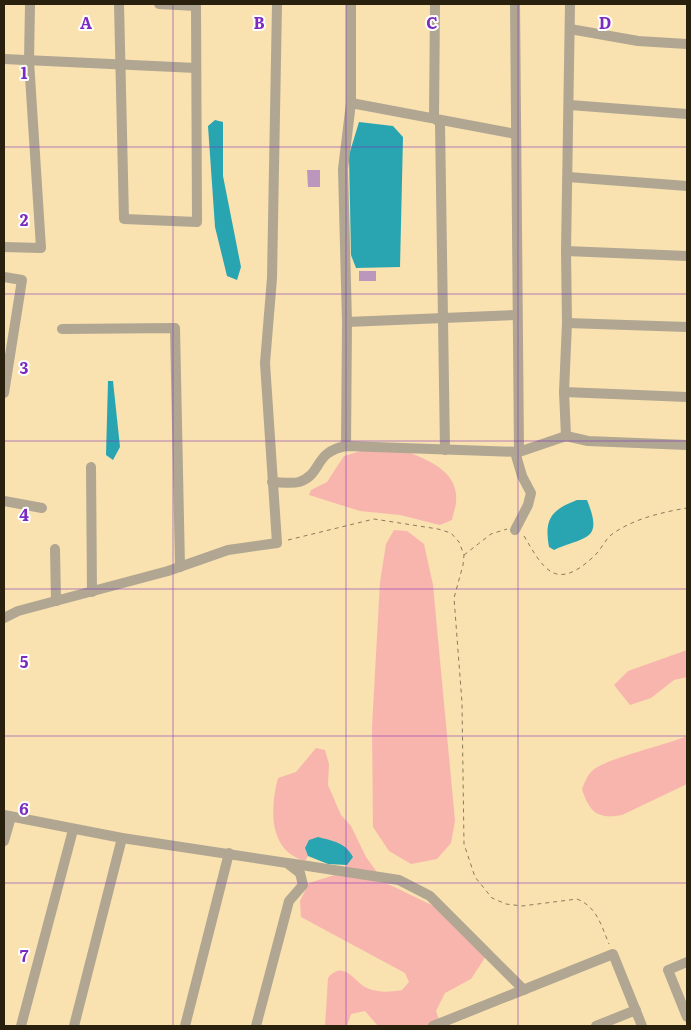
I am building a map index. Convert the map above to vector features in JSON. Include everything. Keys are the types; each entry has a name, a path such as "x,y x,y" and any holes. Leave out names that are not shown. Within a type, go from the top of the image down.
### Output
{"street":[{"path":"4,247 41,248 29,61 30,4"},
{"path":"119,4 124,220 197,222 196,6 159,4"},
{"path":"4,618 18,611 180,567 228,550 277,543 265,363 272,278 277,4"},
{"path":"346,446 347,322 343,169 351,104 352,4"},
{"path":"435,4 434,117 440,123 445,450"},
{"path":"514,530 528,505 531,493 522,476 517,452 515,4"},
{"path":"566,436 564,392 567,323 566,251 570,105 570,4"},
{"path":"570,29 638,41 687,44"},
{"path":"4,59 196,68"},
{"path":"351,104 434,117 516,134"},
{"path":"570,105 687,114"},
{"path":"568,177 687,186"},
{"path":"566,251 687,256"},
{"path":"4,278 22,280 4,392"},
{"path":"347,322 517,315"},
{"path":"567,323 687,327"},
{"path":"62,329 175,328 180,567"},
{"path":"564,392 687,397"},
{"path":"272,482 298,482 314,473 321,458 335,448 346,446 517,452 566,436 588,441 687,445"},
{"path":"91,467 92,592"},
{"path":"4,501 42,508"},
{"path":"55,549 56,601"},
{"path":"4,842 7,816 72,830 399,880 430,896 524,990"},
{"path":"21,1026 72,830"},
{"path":"74,1026 122,838"},
{"path":"185,1026 229,853"},
{"path":"256,1026 289,901 303,885 300,873 287,863"},
{"path":"433,1026 613,954 642,1026"},
{"path":"687,962 668,970 687,1017"},
{"path":"596,1026 636,1010"}],"path":[{"path":"464,555 491,534 504,529 514,530 524,535 547,570 554,575 560,575 580,568 593,558 611,535 632,523 687,508"},
{"path":"277,543 334,527 374,519 402,522 451,533 459,542 464,555 454,598 462,703 464,844 475,877 492,898 506,904 522,906 577,898 585,902 596,913 613,954"}],"shaded area":[{"path":"402,450 430,461 446,473 452,481 455,490 456,506 452,520 440,525 400,515 360,511 309,495 311,490 327,482 344,456 361,451"},
{"path":"394,530 407,531 424,544 433,585 455,821 451,843 437,859 411,864 389,851 373,827 372,727 380,582 386,544"},
{"path":"687,650 687,677 674,680 651,698 630,705 614,685 628,671"},
{"path":"687,736 687,784 622,815 600,815 591,808 582,789 590,774 597,767 621,757"},
{"path":"316,748 325,750 329,764 328,785 341,815 351,826 366,857 384,882 446,912 488,953 471,979 445,993 436,1011 441,1026 378,1026 365,1011 351,1014 347,1026 325,1026 328,978 334,973 344,971 371,990 389,992 402,990 409,982 405,973 301,917 300,901 309,883 338,874 347,865 305,848 308,856 305,861 293,856 284,848 278,838 275,827 273,815 278,778 296,772"}],"water":[{"path":"215,120 223,122 223,176 241,267 237,280 227,276 215,227 208,126"},
{"path":"359,122 393,126 403,137 400,267 356,268 351,255 349,155"},
{"path":"108,381 113,381 120,447 113,460 106,455"},
{"path":"577,500 587,500 592,514 592,531 583,539 554,550 549,547 548,537 551,517 561,508"},
{"path":"318,837 338,843 346,848 353,857 347,865 328,864 308,856 305,848 309,840"}],"building":[{"path":"307,170 320,170 320,187 308,187"},
{"path":"359,271 376,271 376,281 359,281"}]}
